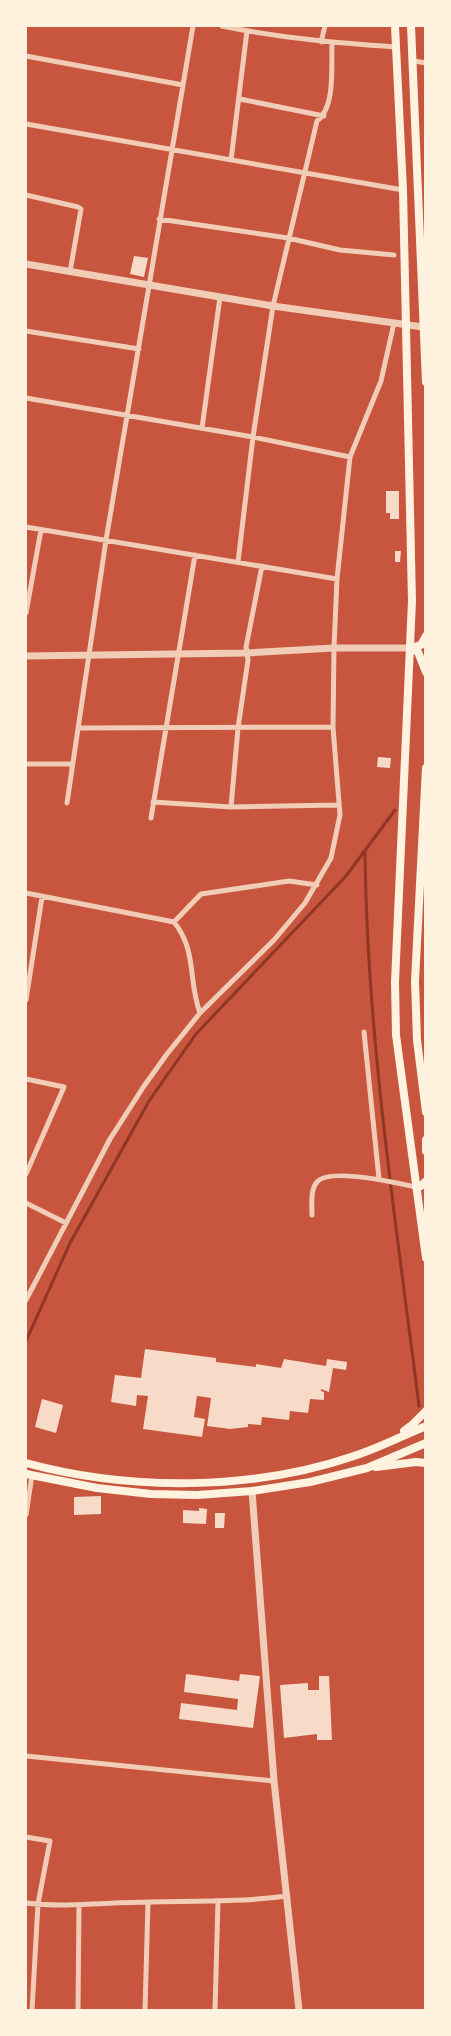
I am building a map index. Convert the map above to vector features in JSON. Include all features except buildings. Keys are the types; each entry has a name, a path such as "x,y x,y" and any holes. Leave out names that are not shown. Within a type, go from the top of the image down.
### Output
{"main road":[{"path":"395,26 412,529 412,601 395,982 396,1035 426,1258"},
{"path":"411,26 426,382"},
{"path":"410,648 421,645 426,636"},
{"path":"410,648 418,652 426,672"},
{"path":"426,768 424,851 415,981 417,1040 426,1112"},
{"path":"426,1140 426,1151"},
{"path":"416,1187 423,1185 426,1181"},
{"path":"416,1187 426,1191"},
{"path":"380,1446 412,1425 426,1411"},
{"path":"26,1463 62,1472 142,1483 203,1483 250,1479 352,1457 426,1426"},
{"path":"367,1468 426,1443"},
{"path":"29,1475 97,1488 151,1494 197,1495 252,1491 310,1482 367,1468 416,1462 426,1463"}],"street":[{"path":"67,803 106,540 193,26"},
{"path":"222,26 321,42 396,47"},
{"path":"256,32 257,26"},
{"path":"321,42 325,26"},
{"path":"231,160 247,31"},
{"path":"238,562 253,437 273,306 317,121 324,116 330,97 332,43"},
{"path":"26,56 183,85"},
{"path":"414,62 426,63"},
{"path":"240,99 324,116"},
{"path":"26,124 402,190"},
{"path":"26,195 81,209 70,272"},
{"path":"159,219 288,238 340,249 394,255"},
{"path":"26,264 273,306 423,327"},
{"path":"202,428 220,297"},
{"path":"26,1300 122,1119 167,1054 200,1013 274,940 305,903 331,858 340,815 333,727 337,579 350,457 381,381 394,323"},
{"path":"26,331 138,350"},
{"path":"26,398 253,437 350,457"},
{"path":"26,527 337,579"},
{"path":"26,613 27,595 41,530"},
{"path":"151,818 195,555"},
{"path":"231,807 238,728 248,660 246,647 261,566"},
{"path":"26,656 410,648"},
{"path":"78,728 333,727"},
{"path":"26,764 72,764"},
{"path":"153,802 231,807 339,806"},
{"path":"174,922 201,894 289,881 316,885"},
{"path":"26,893 174,922 183,933 189,951 194,999 200,1013"},
{"path":"26,1000 42,897"},
{"path":"364,1032 382,1180"},
{"path":"26,1079 64,1087 26,1174"},
{"path":"312,1215 312,1198 316,1182 322,1179 350,1175 416,1187"},
{"path":"26,1203 66,1223"},
{"path":"26,1515 29,1475"},
{"path":"252,1491 274,1781 299,2010"},
{"path":"26,1756 274,1781"},
{"path":"26,1837 50,1841 38,1904 32,2010"},
{"path":"26,1903 79,1906 257,1900 288,1896"},
{"path":"216,2010 218,1901"},
{"path":"146,2010 148,1902"},
{"path":"78,2010 79,1906"},
{"path":"26,1976 33,1977"}],"waterway":[{"path":"26,1341 70,1243 149,1101 196,1034 346,876 395,810"},
{"path":"365,852 367,922 377,1061 419,1406"}]}
